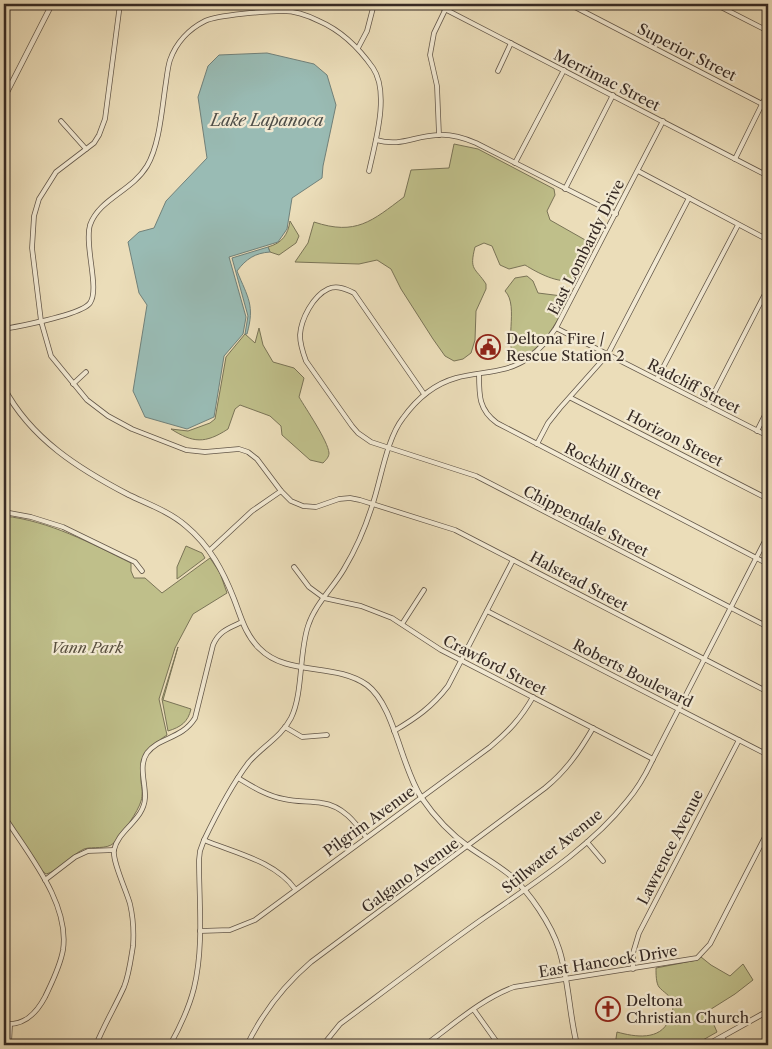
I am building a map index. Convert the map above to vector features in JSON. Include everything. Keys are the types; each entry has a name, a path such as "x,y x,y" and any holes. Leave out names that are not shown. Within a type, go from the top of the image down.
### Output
{"street":[{"path":"4,98 52,4"},
{"name":"Halstead Street","path":"120,4 105,119 99,135 94,143 56,172 39,199 34,216 32,248 41,322 51,356 73,384 108,416 132,429 186,450 205,452 239,449 248,452 291,501 303,506 316,507 339,499 350,498 455,530 768,692"},
{"path":"358,48 367,30 374,4"},
{"name":"Merrimac Street","path":"435,4 768,176"},
{"path":"440,135 437,86 430,55 434,33 448,4"},
{"name":"Superior Street","path":"569,4 768,107"},
{"path":"715,4 768,31"},
{"path":"4,329 41,322 84,309 90,303 93,293 88,238 90,224 103,205 127,188 140,176 148,165 156,140 170,60 180,42 190,31 205,21 218,17 291,12 333,28 358,48 375,71 382,94 376,140 369,171"},
{"path":"498,71 511,43"},
{"path":"515,162 564,70"},
{"path":"735,159 768,92"},
{"path":"566,189 613,95"},
{"path":"61,121 86,149"},
{"name":"East Lombardy Drive","path":"170,1045 183,1020 194,988 198,964 200,931 199,860 204,840 238,778 250,762 285,727 295,706 307,627 315,611 344,570 359,541 373,504 388,448 402,419 424,394 439,385 456,378 500,371 528,359 543,345 556,328 663,121"},
{"path":"376,140 400,143 440,135 463,138 515,162 616,214"},
{"path":"638,171 768,240"},
{"path":"536,444 548,423 608,354 689,198"},
{"path":"657,379 738,225"},
{"name":"Chippendale Street","path":"424,394 354,293 346,289 334,288 323,293 314,301 302,324 300,336 303,353 306,361 358,433 371,442 476,476 768,627"},
{"path":"708,406 768,288"},
{"name":"Radcliff Street","path":"556,328 768,436"},
{"path":"73,384 86,372"},
{"name":"Rockhill Street","path":"479,374 481,404 490,418 497,424 768,564"},
{"path":"4,388 35,431 57,452 84,470 184,524 210,550 224,576 246,632 265,654 283,663 338,672 350,676 364,683 375,693 384,705 411,780 437,819 468,847 510,876 524,890 552,932 559,949 566,978 577,1045"},
{"name":"Horizon Street","path":"570,398 768,499"},
{"path":"757,431 768,409"},
{"path":"210,550 252,511 281,491"},
{"path":"4,512 63,526 135,562 142,571"},
{"name":"Stillwater Avenue","path":"323,1045 340,1024 524,890 587,842 611,820 641,783 768,535"},
{"path":"394,731 416,718 437,701 448,686 513,560"},
{"path":"294,567 310,587 324,598"},
{"path":"402,624 424,590"},
{"name":"Crawford Street","path":"324,598 379,612 461,660 653,759"},
{"name":"Roberts Boulevard","path":"487,611 768,755"},
{"path":"96,1045 125,985 133,946 130,904 114,850 123,834 138,817 144,806 143,764 146,754 155,746 179,735 191,724 195,718 212,645 216,636 222,631 242,622"},
{"name":"Pilgrim Avenue","path":"200,931 230,930 255,920 490,747 521,718 533,697"},
{"path":"285,727 302,737 327,735"},
{"name":"Galgano Avenue","path":"246,1045 276,997 294,976 318,956 525,804 560,775 578,755 593,728"},
{"name":"Lawrence Avenue","path":"633,969 633,953 639,933 738,740"},
{"path":"238,778 269,795 334,806 353,820 366,837"},
{"path":"4,816 45,880 55,900 62,923 64,940 57,971 38,1009 30,1018 16,1024 4,1024"},
{"name":"East Hancock Drive","path":"425,1045 499,992 514,987 697,958 710,944 768,830"},
{"path":"204,840 268,866 282,875 295,890"},
{"path":"587,842 603,862"},
{"path":"45,880 75,857 88,851 114,850"},
{"path":"4,923 7,934 4,945"},
{"path":"474,1010 499,1045"},
{"path":"708,1045 768,1011"},
{"path":"9,1045 10,1025"},
{"path":"722,1037 727,1045"}],"green space":[{"path":"454,144 478,149 554,189 555,195 547,211 550,220 587,241 589,252 574,280 568,281 548,277 525,265 509,269 500,265 492,246 484,243 475,247 473,265 486,284 486,289 476,311 475,340 471,353 463,359 454,361 445,356 433,339 401,289 391,269 377,260 359,264 295,262 308,243 314,222 329,226 352,227 373,219 404,197 411,170 449,168"},
{"path":"290,221 299,236 296,243 279,255 270,252 268,247 284,238"},
{"path":"527,276 533,281 538,293 562,296 567,303 541,343 526,356 517,360 511,346 511,306 505,291 515,278"},
{"path":"259,328 263,345 273,362 294,368 304,378 299,397 328,448 328,456 323,463 310,460 282,435 281,426 270,416 240,405 235,409 228,429 212,437 199,440 193,439 171,429 188,431 210,423 215,419 226,357 245,334 255,343"},
{"name":"Vann Park","path":"4,516 54,528 131,563 131,571 134,578 145,578 162,593 210,558 220,573 227,593 193,614 175,648 159,699 167,735 148,749 145,754 141,765 142,799 129,823 111,845 84,849 55,870 46,874 40,869 4,813"},
{"path":"186,546 202,553 205,558 177,579 177,567"},
{"path":"178,647 163,700 191,709 183,723 177,728 168,731 162,699"},
{"path":"701,957 730,976 743,964 753,980 708,1011 717,1032 694,1045 615,1045 617,1032 646,1036 660,1031 669,1020 673,1006 672,1001 658,985 656,968 697,960"}],"water":[{"name":"Lake Lapanoca","path":"267,53 314,64 327,75 336,105 322,178 292,198 287,229 278,242 229,257 246,317 243,334 224,356 214,417 187,429 145,417 133,391 147,305 139,293 128,242 139,232 154,228 166,201 207,158 198,97 208,66 219,55"},
{"path":"268,247 270,252 251,257 237,271 250,308 249,324 247,334 245,334 248,316 232,258"}],"place":[{"name":"Deltona Fire / Rescue Station 2","path":"488,347"},
{"name":"Deltona Christian Church","path":"608,1009"}]}
